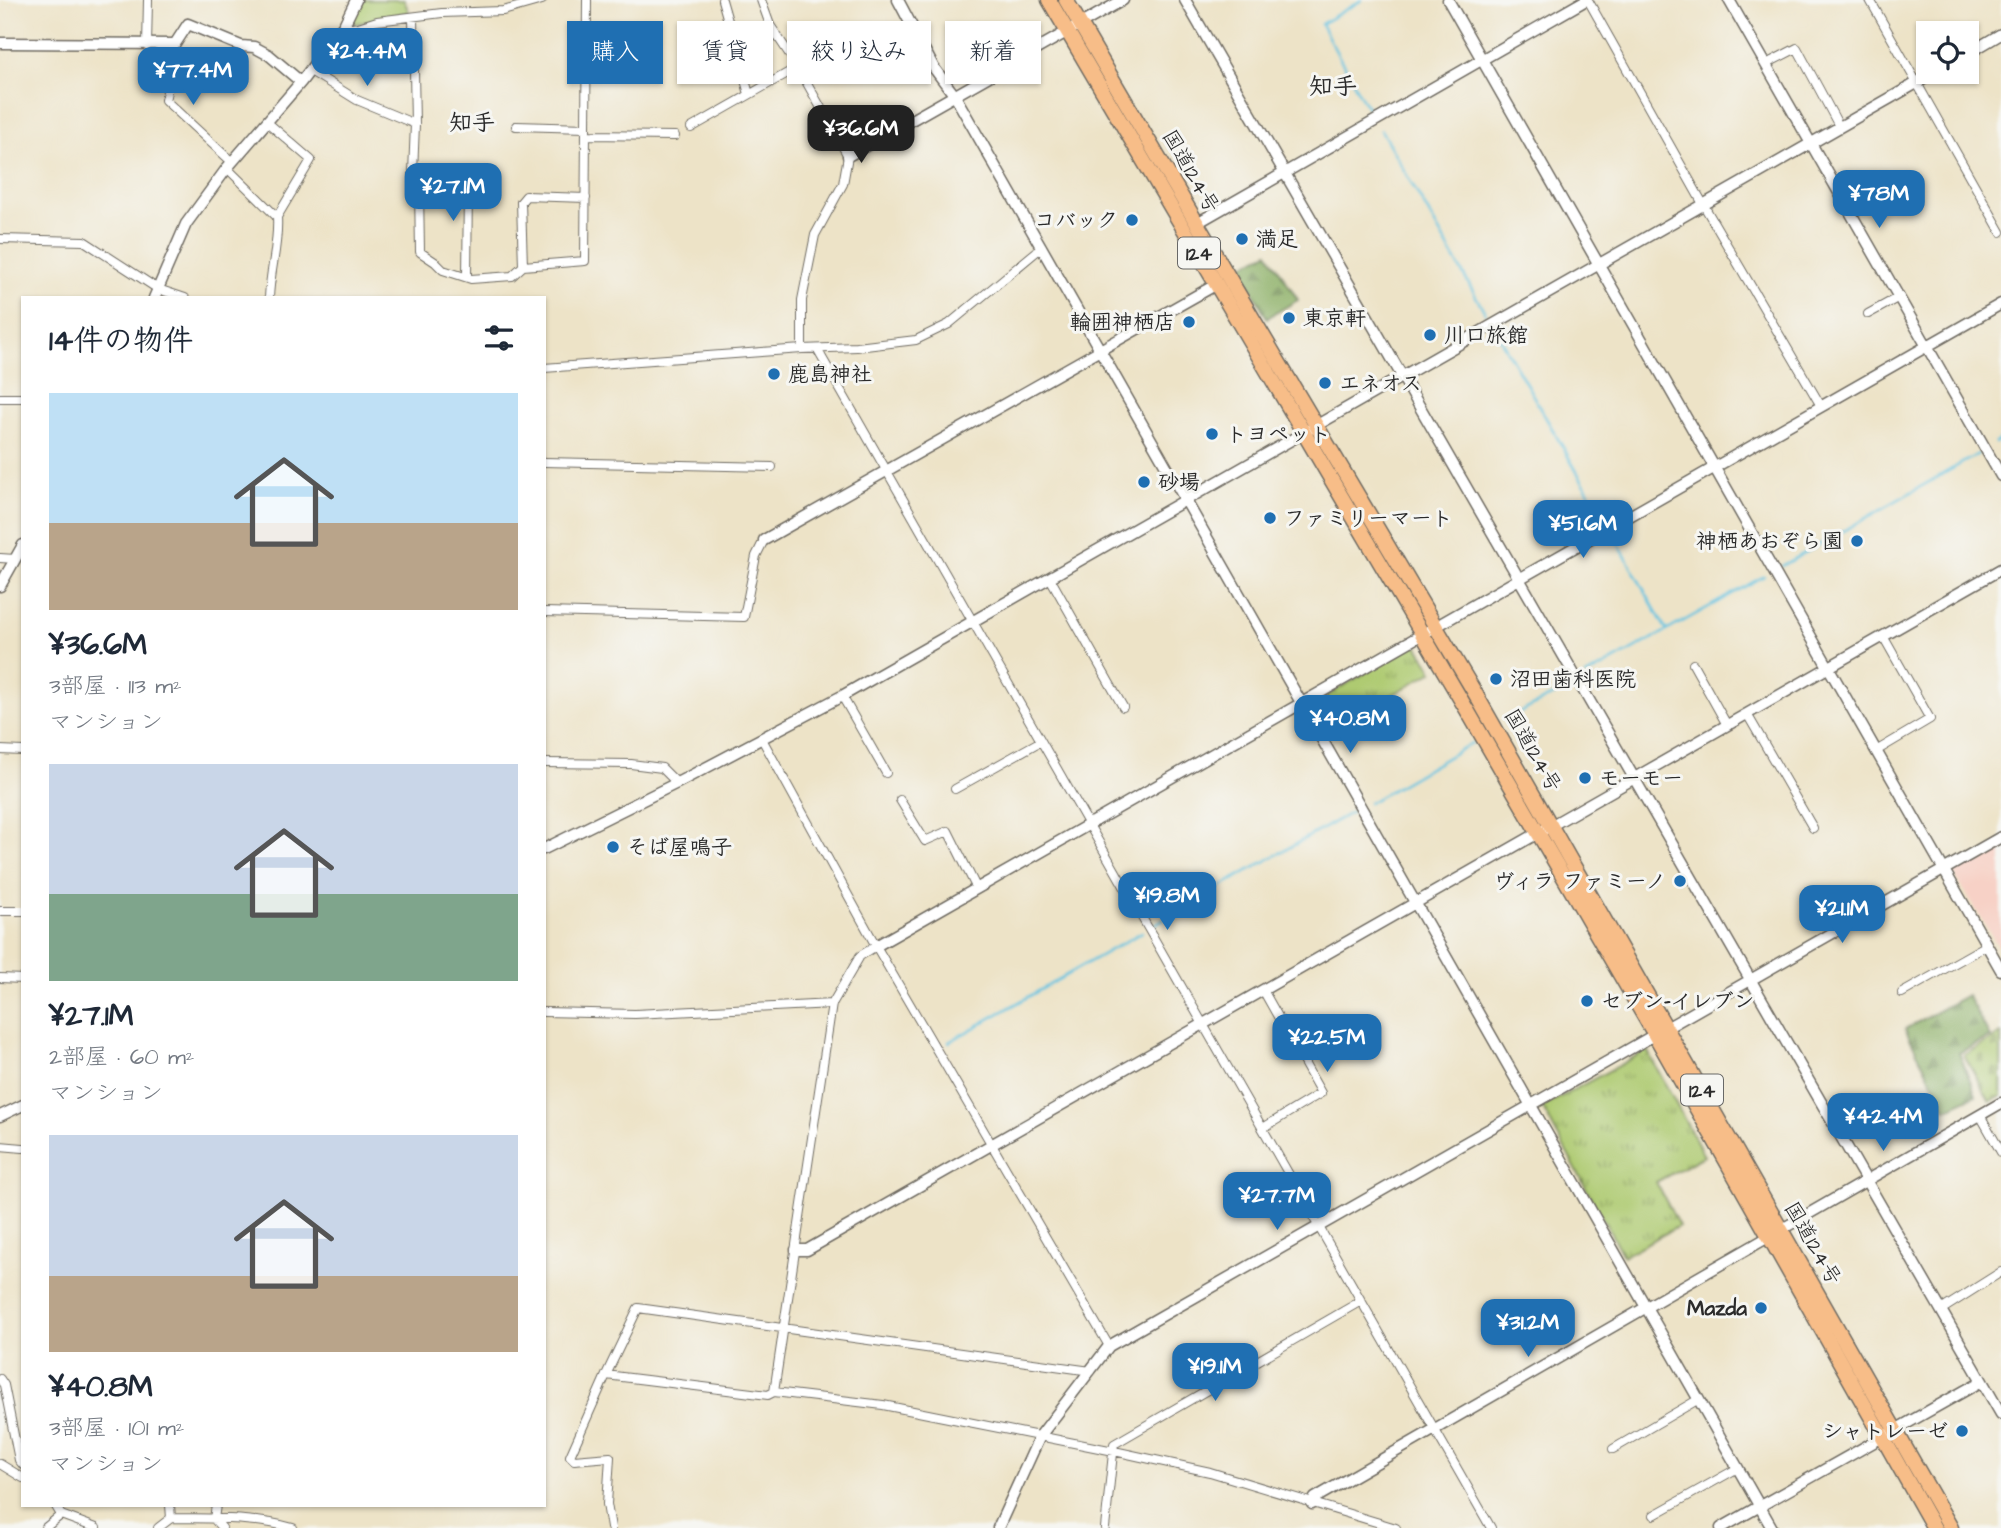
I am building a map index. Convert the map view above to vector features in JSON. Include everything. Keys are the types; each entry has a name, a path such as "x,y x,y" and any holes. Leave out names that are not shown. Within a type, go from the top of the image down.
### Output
{"highway":[{"name":"国道124号","path":"1049,0 1075,28 1197,223 1310,428 1661,1030 1775,1233 1882,1437 1934,1528"},
{"name":"国道124号","path":"1066,0 1075,28 1217,284 1310,428"},
{"name":"国道124号","path":"1775,1233 1896,1430 1951,1528"}],"street":[{"path":"147,46 148,0"},
{"path":"156,293 186,224 230,165 344,25 356,0"},
{"path":"344,25 355,28 377,21 503,11 542,0"},
{"path":"413,17 413,173 419,188 420,253 435,261 443,270 471,279 512,276 523,266 585,261 587,0"},
{"path":"722,0 749,94"},
{"path":"761,0 770,25 787,50"},
{"path":"898,0 934,68 955,96 1042,247 1772,1528"},
{"path":"848,156 1123,0"},
{"path":"1185,0 2001,1414"},
{"path":"1448,0 2001,970"},
{"path":"1197,223 1587,0 1821,406"},
{"path":"1729,0 2001,476"},
{"path":"1870,0 1916,80"},
{"path":"277,217 230,165 164,100 172,77 170,71 175,44 188,24 241,46 254,47 269,55 300,82"},
{"path":"1979,47 2001,34"},
{"path":"0,43 147,46 175,44"},
{"path":"1766,64 1797,48 1839,126"},
{"path":"309,70 357,100 415,124"},
{"path":"691,128 787,73"},
{"path":"546,848 842,696 1916,83"},
{"path":"802,349 802,300 815,235 843,184 848,156 808,84"},
{"path":"1918,84 2001,232"},
{"path":"267,122 311,160 277,217 278,233 270,274 269,296"},
{"path":"516,126 675,136"},
{"path":"419,188 468,189 467,277"},
{"path":"523,266 521,202 526,196 586,198"},
{"path":"0,239 84,241 156,293 173,296"},
{"path":"546,368 893,344 916,340 949,324 1042,247"},
{"path":"546,612 744,617 756,556 764,540 1217,284"},
{"path":"1868,314 1899,297"},
{"path":"775,1392 832,1004 860,956 2001,304"},
{"path":"817,349 1491,1528"},
{"path":"0,398 21,398"},
{"path":"546,462 772,467"},
{"path":"0,586 21,548"},
{"path":"0,558 15,559"},
{"path":"796,1250 807,1250 993,1145 2001,569"},
{"path":"1050,578 1123,707"},
{"path":"1876,751 1930,719 1884,636"},
{"path":"1693,664 1727,725"},
{"path":"842,696 886,773"},
{"path":"1747,714 1813,828"},
{"path":"762,739 876,946 1110,1346"},
{"path":"955,789 1041,741"},
{"path":"0,750 21,751"},
{"path":"546,763 631,764 662,768 677,783"},
{"path":"900,800 925,841 948,831 977,889"},
{"path":"998,1528 1040,1436 1110,1346 2001,837"},
{"path":"0,911 21,911"},
{"path":"1902,993 1987,945"},
{"path":"0,978 21,979"},
{"path":"1263,990 1321,1093 1263,1128"},
{"path":"546,1012 635,1014 832,1004"},
{"path":"1312,1504 1315,1498 2001,1103"},
{"path":"0,1116 21,1106"},
{"path":"1980,1115 2001,1152"},
{"path":"0,1146 21,1147"},
{"path":"1941,1310 2001,1272"},
{"path":"1105,1528 1114,1444 1361,1301"},
{"path":"611,1528 607,1504 610,1457 574,1460 570,1456 638,1308 1091,1371"},
{"path":"606,1376 883,1405 1210,1472 1396,1528"},
{"path":"0,1379 4,1385 21,1462"},
{"path":"1721,1528 1982,1381"},
{"path":"1613,1449 1699,1399"},
{"path":"0,1464 21,1477"},
{"path":"1654,1515 1738,1468"},
{"path":"56,1507 61,1515 96,1528"},
{"path":"170,1507 171,1518"},
{"path":"214,1520 216,1507"},
{"path":"45,1528 61,1515"},
{"path":"158,1528 171,1518 254,1521 293,1528"},
{"path":"214,1520 222,1528"}],"shaded area":[{"path":"2001,844 2001,951 1953,872"}],"green space":[{"path":"361,0 404,0 409,12 356,24 352,19"},
{"path":"1268,252 1298,300 1267,318 1240,267"},
{"path":"1416,643 1433,671 1328,733 1311,705"},
{"path":"1967,995 1990,1037 1959,1053 1976,1095 1946,1109 1905,1029"},
{"path":"2001,1034 2001,1096 1990,1102 1964,1055"},
{"path":"1647,1050 1704,1156 1656,1182 1679,1226 1623,1256 1542,1107"}],"waterway":[{"path":"1362,0 1321,24 1370,113"},
{"path":"1381,130 1486,314"},
{"path":"1498,335 1606,522"},
{"path":"1995,443 2001,439"},
{"path":"1782,566 1978,454"},
{"path":"1613,534 1667,631"},
{"path":"1586,676 1764,576"},
{"path":"1509,718 1572,686"},
{"path":"1369,803 1472,743"},
{"path":"1155,924 1352,812"},
{"path":"949,1042 1142,932"}],"place":[{"name":"コバック","path":"1132,220"},
{"name":"満足","path":"1242,239"},
{"name":"東京軒","path":"1289,318"},
{"name":"輪囲神栖店","path":"1189,322"},
{"name":"川口旅館","path":"1430,335"},
{"name":"鹿島神社","path":"774,374"},
{"name":"エネオス","path":"1325,383"},
{"name":"トヨペット","path":"1212,434"},
{"name":"砂場","path":"1144,482"},
{"name":"ファミリーマート","path":"1270,518"},
{"name":"神栖あおぞら園","path":"1857,541"},
{"name":"沼田歯科医院","path":"1496,679"},
{"name":"モーモー","path":"1585,778"},
{"name":"そば屋鳴子","path":"613,847"},
{"name":"ヴィラ ファミーノ","path":"1680,881"},
{"name":"セブン-イレブン","path":"1587,1001"},
{"name":"Mazda","path":"1761,1308"},
{"name":"シャトレーゼ","path":"1962,1431"}],"district":[{"name":"知手","path":"1333,86"},
{"name":"知手","path":"472,122"}]}
